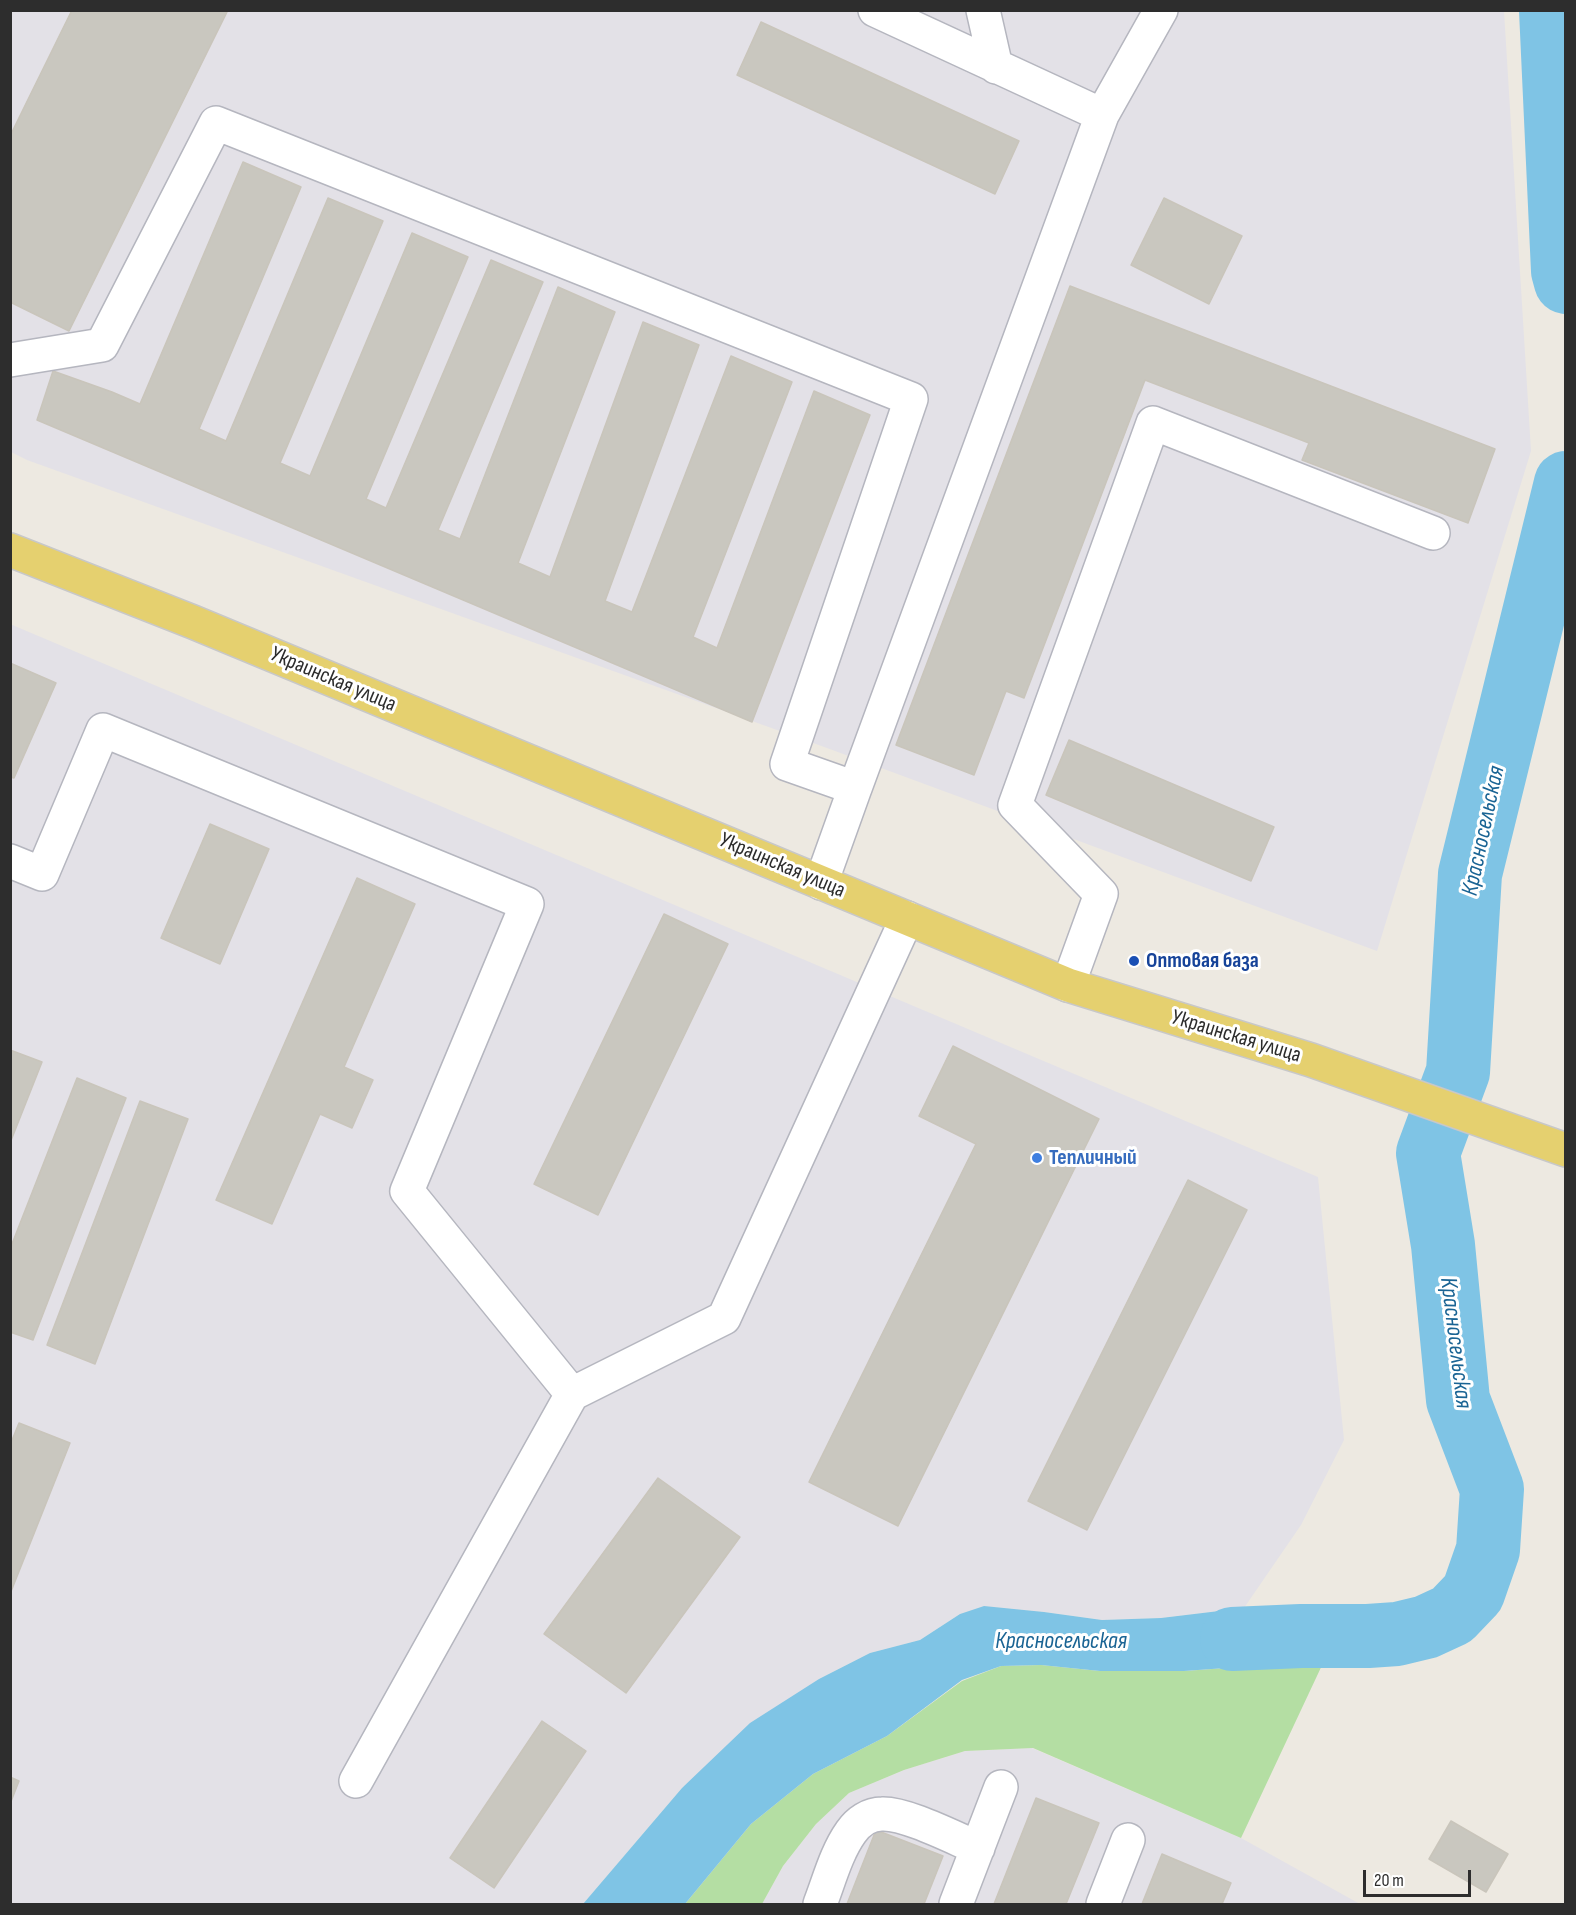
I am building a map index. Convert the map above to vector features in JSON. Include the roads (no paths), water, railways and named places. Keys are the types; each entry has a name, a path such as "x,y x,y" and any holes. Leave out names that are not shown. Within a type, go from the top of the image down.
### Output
{"main road":[{"name":"Украинская улица","path":"10,550 193,622 1068,985 1311,1060 1557,1147"}],"lane":[{"path":"875,10 1102,115"},
{"path":"983,10 996,66"},
{"path":"821,883 1102,115 1161,10"},
{"path":"10,360 102,345 216,123 911,399 787,764 855,788"},
{"path":"1068,985 1101,894 1015,805 1153,423 1432,533"},
{"path":"10,861 42,874 103,730 527,904 407,1191 572,1394"},
{"path":"356,1781 572,1394 724,1318 907,918"},
{"path":"956,1905 1001,1787"},
{"path":"820,1905 851,1831 864,1818 880,1814 900,1816 978,1848"},
{"path":"1102,1905 1128,1840"}],"water":[{"path":"984,1606 1102,1620 1161,1618 1244,1608 1317,1606 1324,1661 1184,1671 1100,1671 1041,1665 1001,1666 962,1680 887,1736 813,1774 751,1824 685,1904 583,1904 682,1788 750,1723 819,1679 870,1653 920,1640 960,1614"}],"waterway":[{"name":"Красносельская","path":"1551,10 1563,271 1566,282"},
{"name":"Красносельская","path":"1232,1639 1368,1636 1397,1634 1426,1627 1452,1615 1473,1593 1488,1550 1492,1489 1458,1400 1443,1245 1428,1153 1458,1072 1470,874 1566,483"}],"place":[{"name":"Оптовая база","path":"1134,961"},
{"name":"Тепличный","path":"1037,1158"}]}
